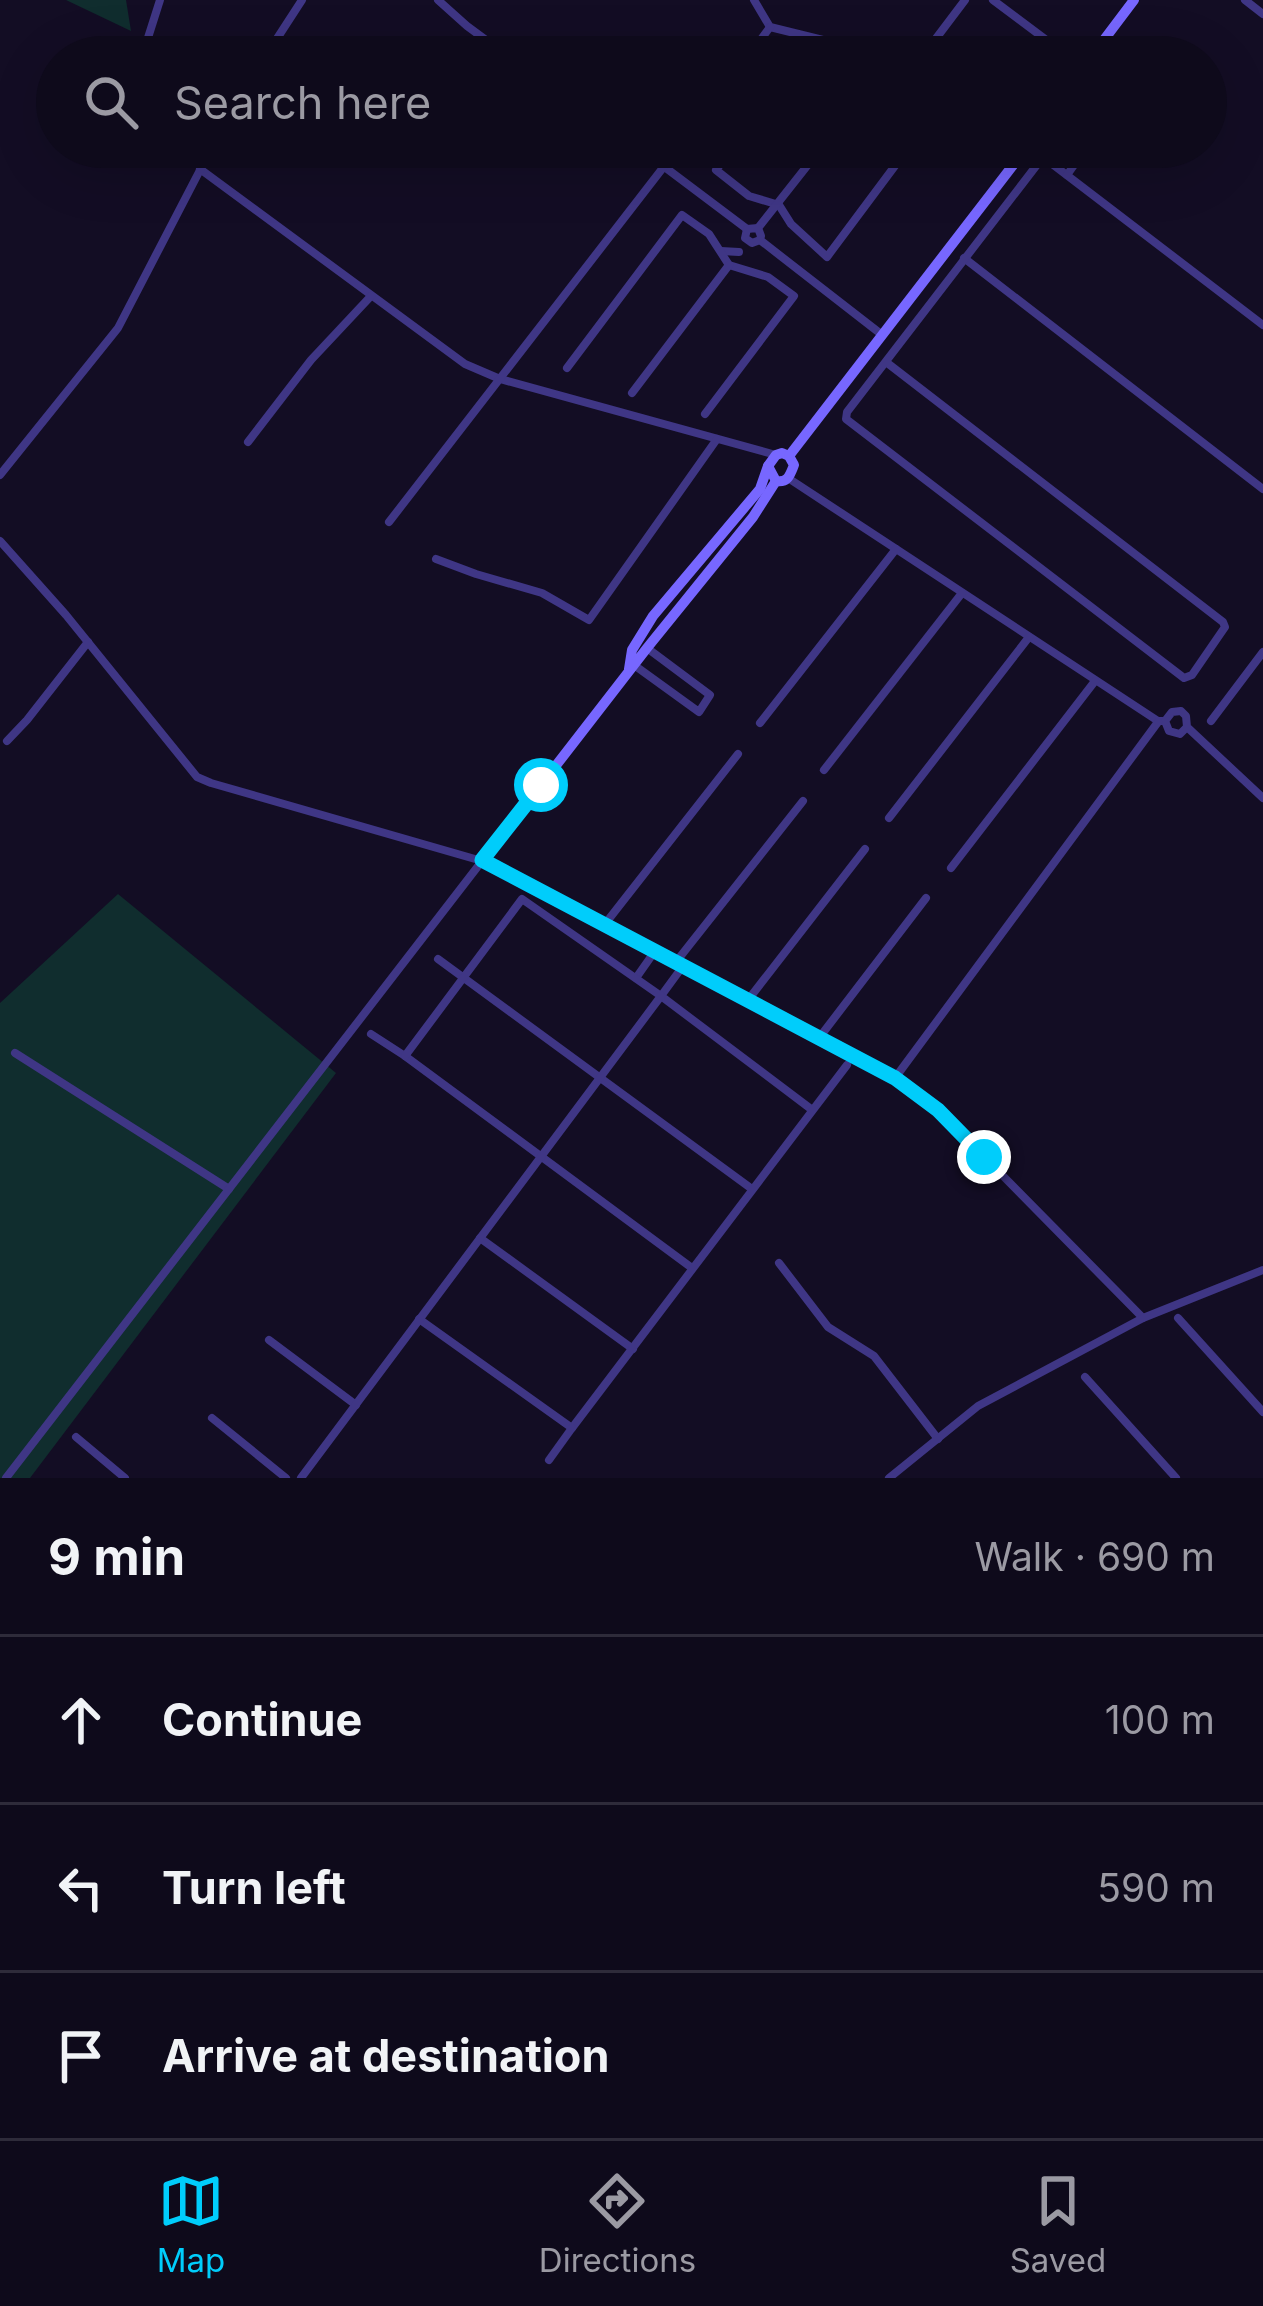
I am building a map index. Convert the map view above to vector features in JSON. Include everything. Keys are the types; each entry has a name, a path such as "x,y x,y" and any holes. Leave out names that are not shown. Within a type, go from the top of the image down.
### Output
{"street":[{"path":"149,36 160,0"},
{"path":"279,36 302,0"},
{"path":"438,0 483,36"},
{"path":"754,0 770,28 804,36"},
{"path":"937,36 964,0"},
{"path":"993,0 1041,36"},
{"path":"1107,36 1134,0"},
{"path":"1244,0 1263,14"},
{"path":"764,36 770,28"},
{"path":"389,522 663,168"},
{"path":"669,168 747,230"},
{"path":"718,168 749,196 778,205 790,224 827,257 893,168"},
{"path":"758,228 806,168"},
{"path":"631,668 632,650 653,616 1012,168"},
{"path":"886,362 1223,622 1225,627 1192,675 1184,679 846,419 847,412 1034,168"},
{"path":"1058,168 1263,325"},
{"path":"1067,175 1072,168"},
{"path":"0,475 118,328 200,169 465,364 500,379 794,465 647,647 6,1478"},
{"path":"567,368 682,215 709,233 729,265 768,277 794,296 705,414"},
{"path":"748,241 747,230 758,228"},
{"path":"758,228 760,240"},
{"path":"760,240 881,334"},
{"path":"748,241 760,240"},
{"path":"743,269 740,252 748,241"},
{"path":"721,251 740,252"},
{"path":"964,258 1263,489"},
{"path":"632,393 729,265"},
{"path":"248,442 311,359 371,296"},
{"path":"436,559 542,593 589,620 717,439"},
{"path":"778,459 782,480 1162,721 1169,731 1180,734 1187,727"},
{"path":"0,541 197,777 482,860 895,1078 938,1110 1143,1318"},
{"path":"760,722 896,549"},
{"path":"824,770 962,593"},
{"path":"889,818 1029,637"},
{"path":"7,741 88,642"},
{"path":"631,668 698,712 710,695 647,647"},
{"path":"1211,721 1263,652"},
{"path":"655,680 668,663"},
{"path":"952,868 1095,681"},
{"path":"895,1078 1172,712 1181,711 1187,727 1263,798"},
{"path":"604,924 738,754"},
{"path":"301,1478 803,801"},
{"path":"748,1000 866,848"},
{"path":"819,1038 926,898"},
{"path":"405,1056 522,899 811,1109"},
{"path":"635,978 655,951"},
{"path":"438,959 752,1189"},
{"path":"371,1034 692,1268"},
{"path":"15,1053 229,1189"},
{"path":"549,1460 847,1065"},
{"path":"480,1238 633,1349"},
{"path":"779,1263 829,1327 874,1356 938,1439"},
{"path":"889,1478 978,1406 1143,1318 1263,1270"},
{"path":"1178,1318 1263,1412"},
{"path":"419,1319 572,1428"},
{"path":"269,1340 356,1405"},
{"path":"1085,1377 1176,1478"},
{"path":"212,1418 286,1478"},
{"path":"76,1436 124,1478"}],"green space":[{"path":"66,0 126,0 131,31"},
{"path":"118,894 336,1073 30,1478 0,1478 0,1003"}],"route":[{"path":"541,785 482,860 895,1078 938,1110 984,1157"}]}
